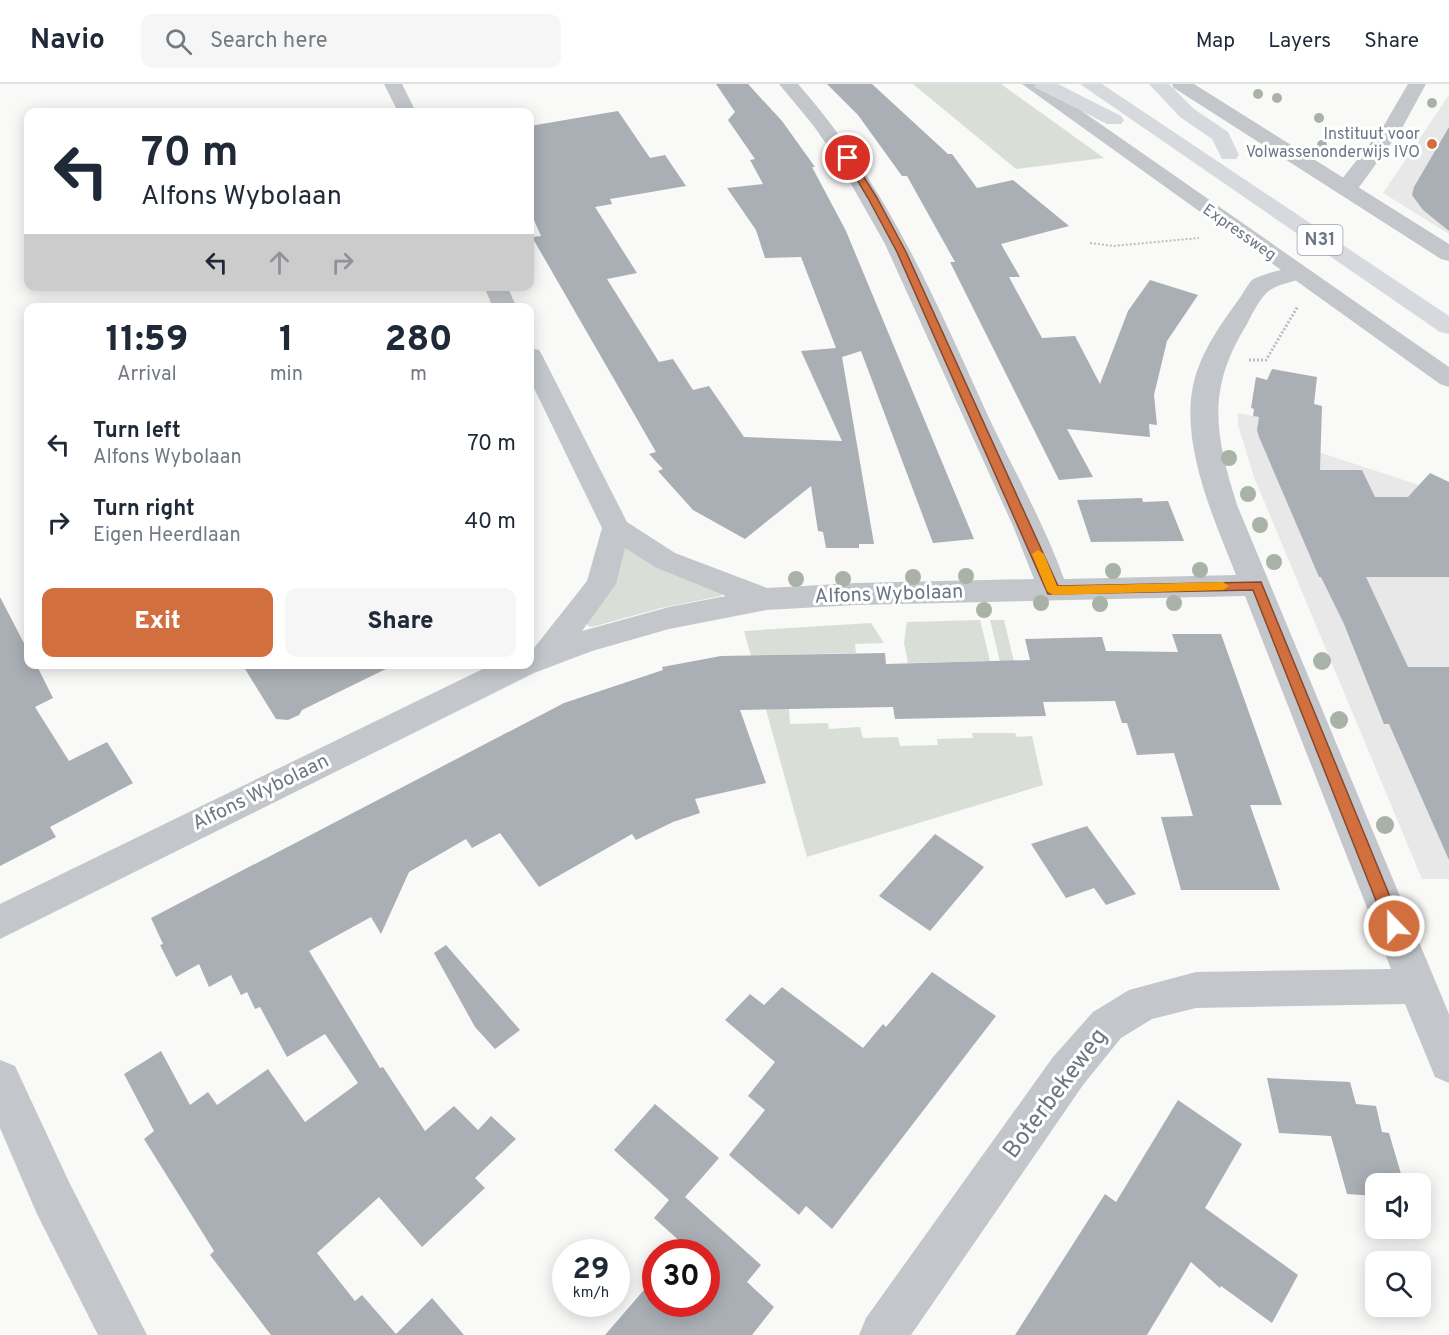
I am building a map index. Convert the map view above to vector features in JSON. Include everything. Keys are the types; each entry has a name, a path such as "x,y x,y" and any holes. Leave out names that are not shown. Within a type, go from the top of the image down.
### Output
{"highway":[{"path":"1043,84 1125,125 1190,152"},
{"name":"N31","path":"1089,84 1449,327"},
{"name":"N31","path":"1121,84 1359,241"},
{"path":"1158,84 1187,113 1221,136 1229,155"}],"street":[{"path":"393,84 405,108"},
{"path":"788,84 845,154 873,198 902,252 1053,591"},
{"name":"Expressweg","path":"1031,84 1449,380"},
{"path":"1181,84 1449,254"},
{"path":"1345,189 1353,182 1392,128 1417,84"},
{"path":"1297,273 1261,285 1224,343 1207,380 1205,403 1210,459 1223,505 1449,1063"},
{"path":"534,363 616,528 665,560 766,599"},
{"path":"534,659 602,584 616,528"},
{"name":"Alfons Wybolaan","path":"534,660 583,642 669,618 766,599 856,594 1257,585"},
{"name":"Alfons Wybolaan","path":"0,922 516,669"},
{"name":"Boterbekeweg","path":"883,1335 1068,1071 1107,1025 1143,1003 1196,990 1418,986"},
{"path":"0,1080 53,1198 123,1335"}],"path":[{"path":"1090,243 1113,246 1196,238"},
{"path":"1266,360 1301,301"}],"shaded area":[{"path":"913,84 1001,84 1104,158 1016,169"},
{"name":"Instituut voor Volwassenonderwijs IVO","path":"1449,95 1449,234 1383,193"},
{"path":"1238,413 1289,423 1288,442 1449,495 1449,879 1422,879 1254,477 1238,425"},
{"path":"624,545 723,594 592,627 588,626 587,623"},
{"path":"980,620 990,661 908,663 904,643 907,622"},
{"path":"990,620 1004,620 1025,708 1011,708"},
{"path":"871,623 884,643 855,644 856,653 775,655 781,709 789,709 790,724 828,723 829,729 860,727 863,738 898,737 900,746 938,745 937,739 973,738 972,733 1015,733 1017,737 1032,736 1043,785 807,857 744,631"}],"building":[{"path":"716,84 748,84 782,121 815,167 812,167 846,231 974,539 933,543 861,351 842,357 874,544 859,544 859,548 826,548 823,532 818,531 811,486 745,539 693,510 658,471 663,469 649,454 656,452 534,240 534,237 541,236 534,220 534,125 618,111 650,158 665,155 686,186 610,199 612,204 595,207 637,273 607,279 659,362 673,359 693,390 709,386 744,437 842,441 801,351 836,348 801,257 765,258 756,230 727,188 763,184 750,160 755,159 728,120 735,112"},
{"path":"827,84 872,84 948,154 952,154 977,188 1013,180 1069,226 1001,244 1020,277 1009,277 1042,338 1075,336 1100,384 1128,311 1150,280 1198,295 1167,341 1154,395 1157,425 1149,424 1150,437 1067,429 1093,477 1059,480 950,262 955,262 907,176 902,176 858,115"},
{"path":"1449,127 1449,231 1423,210 1412,195 1414,187"},
{"path":"1272,369 1317,377 1314,404 1322,406 1320,470 1362,470 1375,497 1408,497 1430,473 1449,482 1449,577 1366,577 1408,667 1449,667 1449,860 1389,724 1384,724 1344,624 1319,577 1259,437 1257,430 1259,417 1253,416 1254,409 1251,408 1256,377 1267,380"},
{"path":"1142,498 1143,502 1168,501 1184,541 1091,542 1077,500"},
{"path":"0,597 24,643 24,669 38,669 53,698 35,707 69,761 107,742 133,783 50,827 56,837 0,866"},
{"path":"1172,634 1221,634 1282,805 1250,805 1280,890 1181,890 1161,817 1193,816 1174,753 1137,755 1127,723 1122,723 1115,701 1043,702 1046,716 895,719 893,707 740,710 766,783 695,799 700,813 673,822 636,840 632,834 539,887 500,833 472,848 466,839 409,872 381,934 371,917 309,951 380,1068 383,1067 425,1131 454,1106 478,1130 491,1116 516,1139 475,1178 485,1188 422,1247 379,1197 317,1253 355,1301 362,1295 396,1334 432,1298 464,1335 271,1335 210,1255 214,1251 144,1139 154,1131 124,1074 161,1051 190,1105 208,1092 217,1105 268,1069 305,1122 358,1083 325,1034 287,1057 260,1007 255,1009 247,992 241,995 231,975 209,987 199,964 176,977 160,945 163,944 151,918 564,703 663,670 662,667 721,656 885,653 886,664 1030,660 1025,639 1102,637 1106,651 1178,652"},
{"path":"245,669 386,669 302,710 299,715 288,720 276,719"},
{"path":"1087,826 1136,894 1106,905 1094,888 1066,898 1031,844"},
{"path":"935,834 984,867 930,931 879,896"},
{"path":"446,945 520,1030 495,1049 475,1027 434,953"},
{"path":"932,972 996,1016 832,1229 806,1206 799,1215 729,1155 765,1110 748,1096 775,1062 725,1020 750,994 764,1005 782,987 863,1048 883,1024 886,1027"},
{"path":"1267,1078 1350,1082 1356,1104 1376,1106 1382,1132 1389,1133 1401,1173 1365,1173 1365,1195 1347,1194 1331,1136 1279,1133"},
{"path":"1178,1100 1242,1144 1205,1208 1298,1275 1272,1323 1221,1286 1220,1288 1191,1262 1147,1335 1015,1335 1105,1194 1116,1202"},
{"path":"655,1104 719,1158 685,1197 761,1265 747,1282 774,1307 752,1335 605,1335 621,1317 630,1317 630,1306 642,1292 642,1317 720,1317 720,1239 677,1239 654,1218 669,1200 614,1150"}],"slow traffic":[{"path":"1038,554 1053,591 1223,586"}],"place":[{"name":"Instituut voor Volwassenonderwijs IVO","path":"1432,144"}],"route":[{"path":"848,158 902,252 1053,591 1257,585 1394,926"}]}
